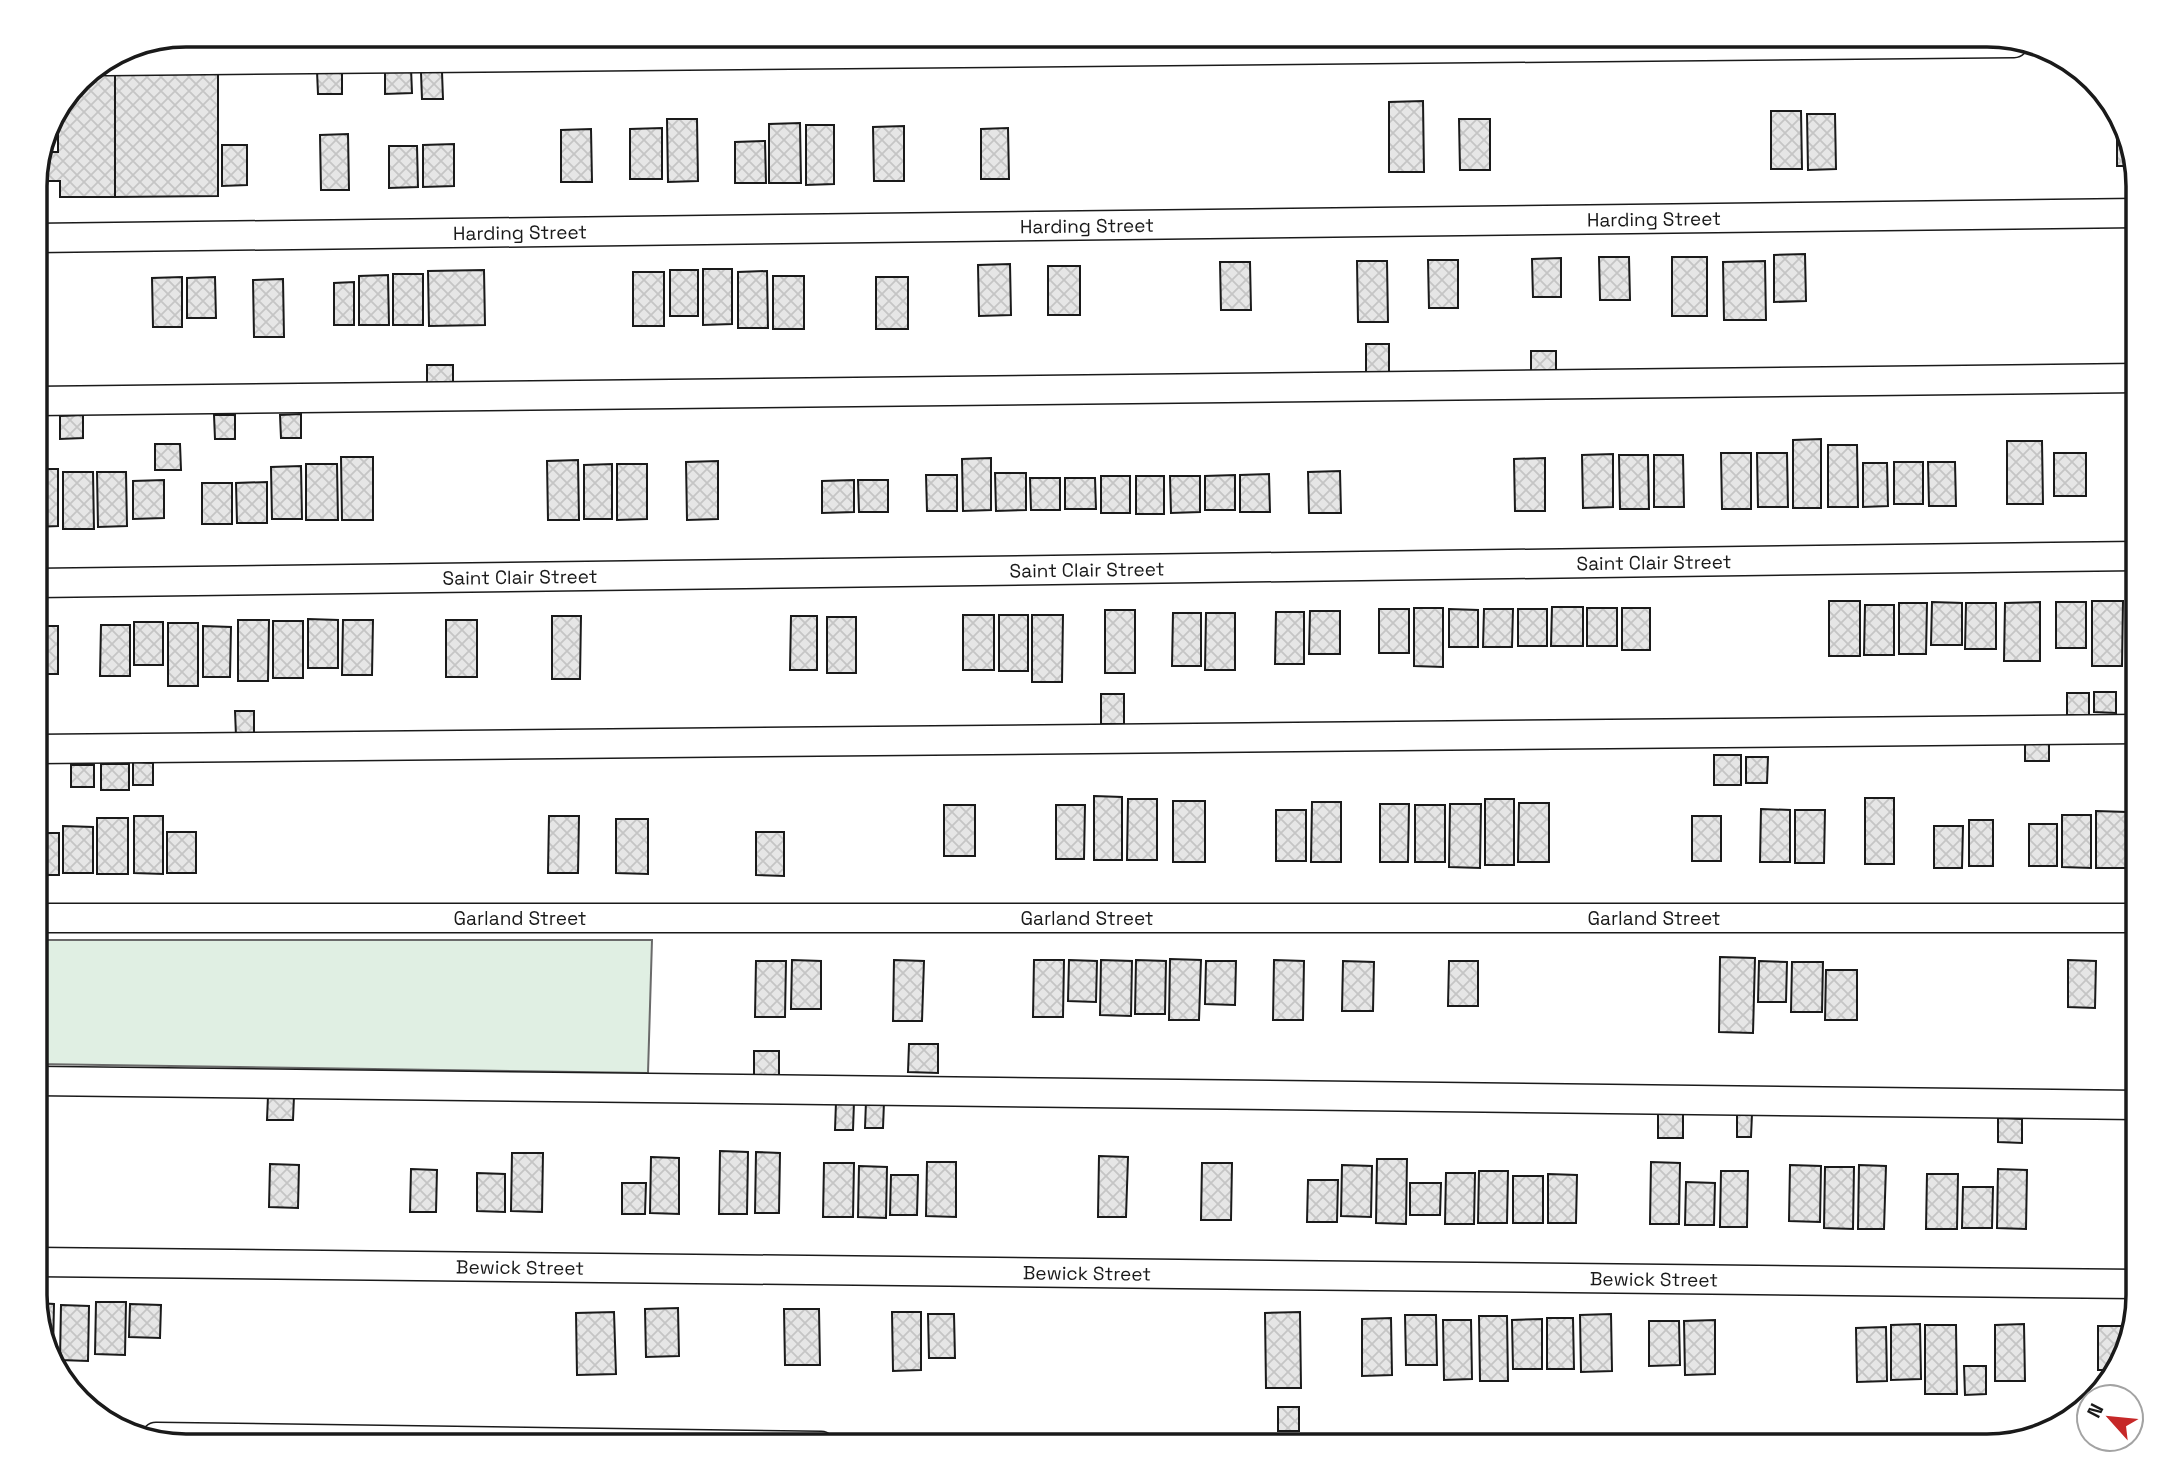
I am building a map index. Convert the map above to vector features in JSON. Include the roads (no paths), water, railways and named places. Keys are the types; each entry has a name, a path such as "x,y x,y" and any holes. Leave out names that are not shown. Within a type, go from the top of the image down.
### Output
{"street":[{"path":"127,61 1566,47"},
{"name":"Harding Street","path":"48,239 2126,213"},
{"path":"48,401 2126,378"},
{"name":"Saint Clair Street","path":"48,583 2126,556"},
{"path":"48,749 2126,729"},
{"name":"Garland Street","path":"48,918 2126,918"},
{"path":"48,1080 2126,1105"},
{"name":"Bewick Street","path":"48,1262 2126,1284"}]}
